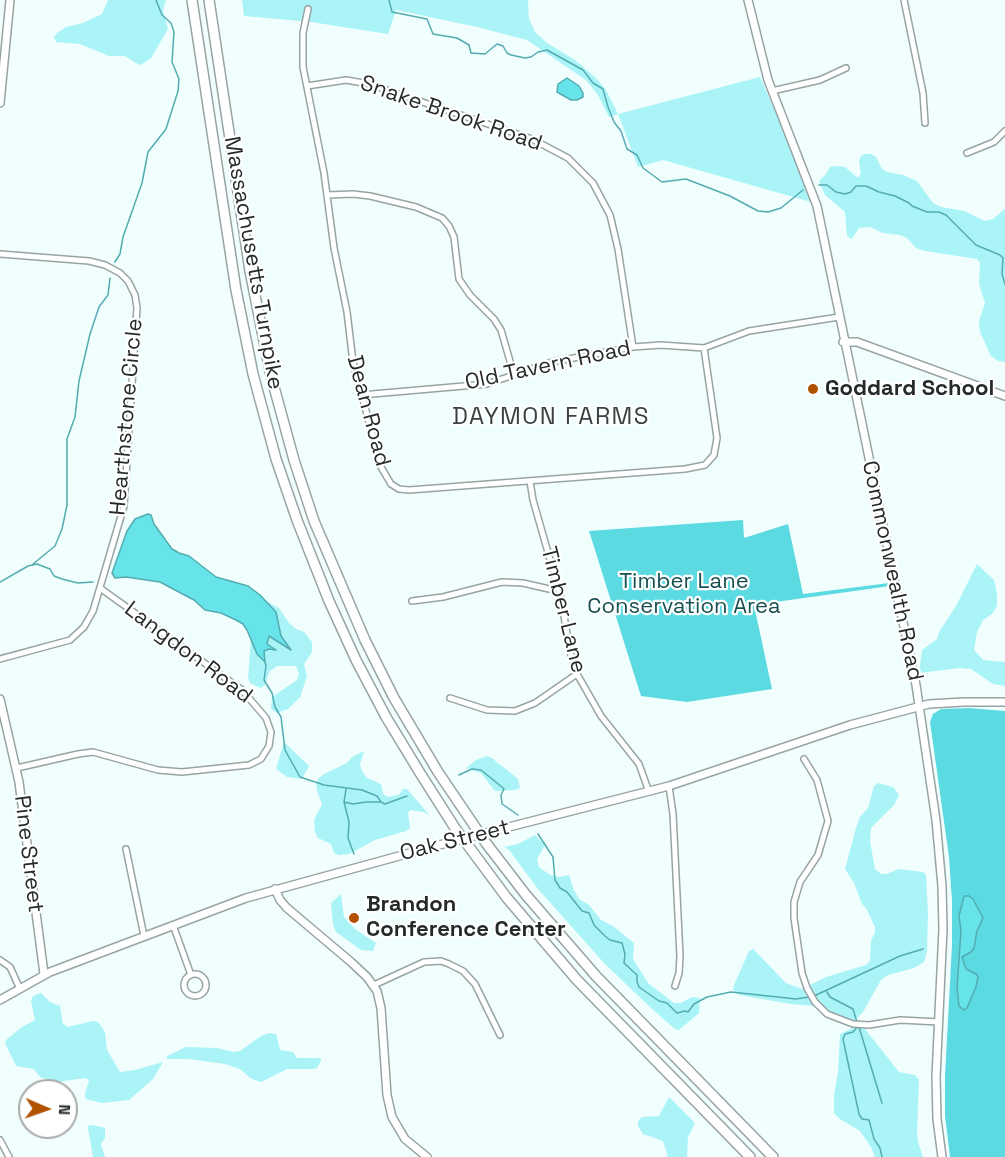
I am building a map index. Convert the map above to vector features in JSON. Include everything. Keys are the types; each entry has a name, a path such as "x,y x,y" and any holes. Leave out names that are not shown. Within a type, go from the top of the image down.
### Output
{"highway":[{"name":"Massachusetts Turnpike","path":"192,0 238,300 253,374 276,459 297,520 329,601 352,650 386,717 420,773 455,828 507,898 592,996 750,1157"},
{"name":"Massachusetts Turnpike","path":"209,0 250,271 271,376 294,460 314,521 365,640 438,772 486,843 526,895 589,969 773,1157"}],"main road":[{"path":"0,104 10,0"},
{"name":"Commonwealth Road","path":"748,0 761,57 772,91 813,192 820,220 843,342 920,706 938,832 942,886 943,919 936,1088 942,1157"},
{"path":"843,342 857,342 1005,396"},
{"name":"Pine Street","path":"0,699 17,768 44,974"},
{"name":"Oak Street","path":"0,1000 44,974 275,889 650,792 850,725 920,706 942,702 1005,702"},
{"path":"275,889 280,900 290,911 351,962 374,986 380,996 387,1095 392,1117 405,1138 427,1157"}],"street":[{"path":"904,0 923,93 925,123"},
{"name":"Dean Road","path":"308,9 302,50 334,248 347,312 353,362 381,467 385,477 394,487 409,490 685,469 705,465 714,455 717,438 704,348"},
{"path":"772,91 820,80 846,68"},
{"name":"Snake Brook Road","path":"307,86 346,80 369,84 532,139 568,158 592,183 610,215 618,249 633,347"},
{"path":"967,153 994,142 1005,131"},
{"path":"327,195 370,196 416,207 442,218 454,237 459,279 470,296 494,319 501,330 514,375"},
{"name":"Hearthstone Circle","path":"0,254 101,264 123,275 135,295 137,312 124,500 100,588 89,619 73,638 56,645 0,659"},
{"name":"Old Tavern Road","path":"361,395 478,385 496,382 573,357 633,347 662,345 704,348 756,329 839,317"},
{"name":"Timber Lane","path":"530,481 531,494 558,588 570,652 577,674 601,716 639,764 650,792"},
{"path":"412,601 443,597 502,582 523,583 549,589 558,588"},
{"name":"Langdon Road","path":"17,768 93,752 166,771 225,768 255,763 261,759 269,746 271,739 269,725 256,705 242,690 100,588"},
{"path":"450,698 487,710 515,711 535,703 577,674"},
{"path":"0,734 8,732"},
{"path":"804,759 817,780 828,817 818,855 800,882 794,902 794,918 804,981 811,995 821,1008 837,1019 853,1024 876,1024 900,1020 939,1022"},
{"path":"669,786 680,956 679,973 675,986"},
{"path":"126,849 144,936"},
{"path":"173,925 191,975"},
{"path":"0,960 10,968 20,989"},
{"path":"374,986 424,962 449,964 464,971 475,984 501,1035"},
{"path":"196,974 204,979 206,987 201,994 193,996 186,991 185,984 191,975 196,974"},
{"path":"0,1140 9,1157"}],"shaded area":[{"path":"108,0 166,0 163,10 168,29 151,58 144,63 139,65 125,56 109,56 80,44 56,42 54,37 66,27 83,23 102,14"},
{"path":"242,0 528,0 529,19 535,32 596,78 606,90 618,114 609,117 598,95 586,80 527,40 396,10 388,34 311,22 244,16"},
{"path":"760,77 802,172 811,202 663,160 638,167 618,114"},
{"path":"567,78 579,86 583,97 571,100 557,92 558,84"},
{"path":"865,154 876,157 882,169 887,172 917,181 933,203 941,207 964,211 985,221 993,219 1005,209 1005,362 998,361 991,356 980,332 979,321 985,303 979,284 980,263 977,259 925,251 916,248 907,238 883,233 870,227 859,228 852,239 847,236 845,212 825,195 819,181 830,167 837,166 845,167 858,178 861,173 859,161"},
{"path":"151,515 154,524 172,549 189,556 216,577 248,586 260,595 276,612 281,636 291,650 269,636 267,644 276,650 264,651 265,662 257,654 243,624 236,620 221,613 205,610 194,600 160,582 126,577 115,578 112,573 127,531 135,519"},
{"path":"977,564 994,580 997,606 992,614 983,620 977,632 974,650 983,660 1005,662 1005,686 993,684 971,669 960,668 919,673 922,650 937,639"},
{"path":"264,600 279,608 289,623 304,632 312,642 312,652 304,664 307,676 300,697 288,709 277,713 271,709 272,697 297,680 299,674 296,666 277,666 269,672 265,685 260,688 250,683 248,677 251,640 254,648 264,660 264,651 273,649 267,644 269,636 290,649 281,636 276,612"},
{"path":"284,742 309,766 302,779 287,777 276,769"},
{"path":"364,751 360,765 362,771 367,778 381,784 383,794 388,797 399,795 403,789 407,789 430,816 424,812 410,810 408,813 410,828 406,831 375,840 349,854 339,855 334,853 331,844 318,838 315,832 314,820 322,804 316,784 324,774 347,763 352,757"},
{"path":"487,756 518,779 520,788 495,791 481,773 466,768 476,760"},
{"path":"878,783 893,787 899,795 894,805 871,828 870,841 875,869 881,874 899,869 923,872 926,875 928,913 927,951 924,962 914,968 888,975 881,980 863,1012 855,1020 850,1021 841,1019 827,1009 739,995 733,990 734,985 749,951 753,949 786,983 802,989 826,977 866,965 870,961 871,940 875,927 845,869 860,817 868,808 874,786"},
{"path":"535,835 545,845 537,859 539,867 550,875 560,877 569,875 579,899 589,905 601,920 613,926 634,943 633,959 648,983 674,1003 681,1003 692,997 700,998 699,1013 679,1030 651,1008 604,963 538,889 509,850 504,847 518,844"},
{"path":"341,894 344,917 355,929 376,943 373,951 361,950 336,932 331,903"},
{"path":"964,896 973,899 983,918 977,931 974,948 962,957 966,969 978,977 976,987 964,1010 959,1006 957,987 961,931 959,916"},
{"path":"41,993 50,1002 60,1006 63,1024 68,1027 93,1021 98,1022 105,1032 107,1050 120,1072 163,1062 153,1079 129,1100 102,1103 86,1099 85,1093 89,1081 86,1078 46,1079 40,1077 34,1069 16,1066 5,1043 22,1027 35,1020 31,1001 33,996"},
{"path":"857,1026 865,1029 899,1072 915,1075 919,1080 917,1132 923,1157 875,1157 860,1131 834,1113 840,1034"},
{"path":"269,1033 276,1034 280,1050 293,1052 297,1058 321,1058 317,1068 287,1069 261,1082 250,1078 240,1069 225,1064 189,1059 167,1059 167,1056 186,1047 240,1051"},
{"path":"669,1097 695,1123 688,1137 687,1157 668,1157 663,1141 643,1134 638,1126 638,1121 642,1117 659,1116"},
{"path":"92,1125 105,1128 105,1138 101,1144 105,1157 93,1157 88,1128"}],"green space":[{"name":"Timber Lane Conservation Area","path":"743,520 744,538 788,524 803,594 889,583 890,586 754,605 772,689 687,702 641,696 589,531"},
{"path":"969,708 1005,711 1005,1157 950,1157 945,1116 952,901 949,857 930,722 933,714 941,709"}],"waterway":[{"path":"115,262 120,254 123,237 142,183 148,152 166,129 178,91 179,79 172,62 174,32 171,23 162,15 156,0"},
{"path":"389,0 392,12 427,19 433,34 457,38 469,45 471,53 485,54 497,44 503,46 507,53 525,58 547,50 583,70 593,83 603,89 608,107 614,122 621,131 627,149 637,155 643,168 662,182 686,179 730,196 758,211 768,212 781,208 803,190"},
{"path":"819,185 827,185 836,192 845,194 851,192 856,186 866,186 895,196 927,212 939,212 946,215 976,245 1003,258 1002,274 1005,284"},
{"path":"33,564 55,546 62,529 67,505 67,439 75,417 79,381 90,334 99,307 108,295 110,278"},
{"path":"0,582 28,566 37,564 50,569 54,576 62,579 78,583 93,582"},
{"path":"265,662 264,680 272,693 275,707 281,717 285,750 300,777 324,785 362,790 377,796 385,804 407,796"},
{"path":"459,775 472,769 481,770 504,789 501,795 502,804 518,815"},
{"path":"346,789 344,802 349,822 348,838 354,854"},
{"path":"344,802 353,804 380,802"},
{"path":"538,834 553,857 555,880 560,888 567,892 582,911 589,913 594,925 605,936 622,943 625,954 624,963 637,975 639,987 659,1001 667,1003 677,1013 688,1012 694,1004 707,997 731,992 796,999 809,997"},
{"path":"814,996 900,956 923,949"},
{"path":"827,992 830,997 853,1009 857,1022"},
{"path":"858,1026 853,1032 845,1034 843,1039 859,1114 862,1119 869,1120 882,1157"},
{"path":"859,1027 882,1103"}],"place":[{"name":"Goddard School","path":"813,389"},
{"name":"Brandon Conference Center","path":"354,918"}],"district":[{"name":"DAYMON FARMS","path":"551,417"}]}
